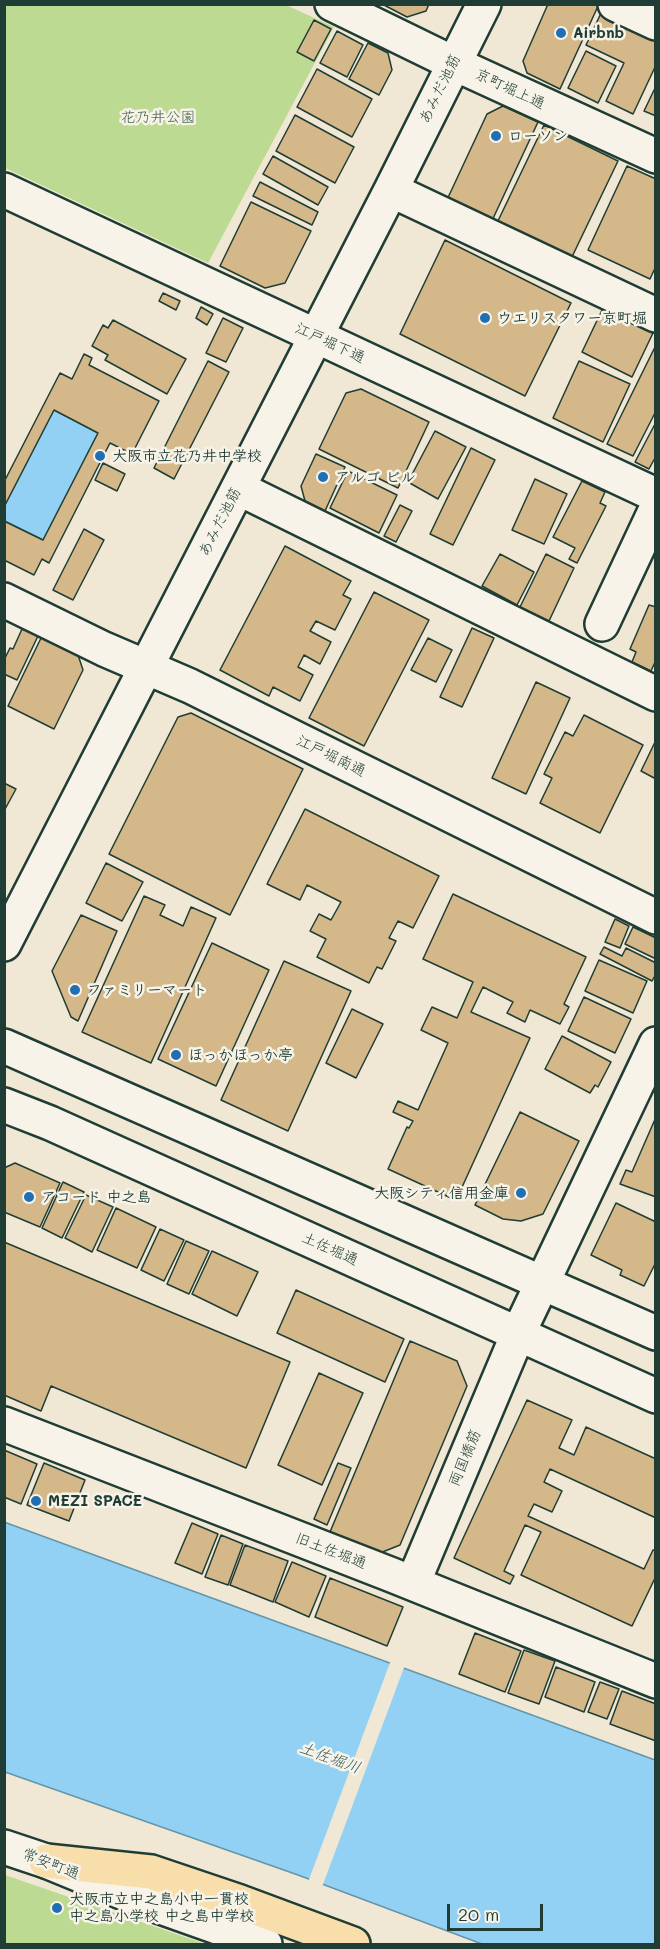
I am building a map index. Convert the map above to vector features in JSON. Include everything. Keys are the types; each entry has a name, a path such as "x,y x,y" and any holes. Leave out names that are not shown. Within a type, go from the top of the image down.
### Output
{"highway":[{"path":"46,1861 151,1872 353,1944"}],"street":[{"name":"京町堀上通","path":"332,4 453,63 656,156"},
{"name":"あみだ池筋","path":"4,944 484,4"},
{"path":"615,4 656,23"},
{"name":"江戸堀下通","path":"4,190 656,495"},
{"path":"391,190 656,315"},
{"path":"238,488 656,694"},
{"path":"602,624 656,509"},
{"name":"江戸堀南通","path":"4,600 104,649 190,686 656,917"},
{"path":"542,1282 656,1044"},
{"path":"4,1046 656,1333"},
{"name":"土佐堀通","path":"4,1105 50,1123 656,1396"},
{"name":"両国橋筋","path":"413,1582 542,1282"},
{"name":"旧土佐堀通","path":"4,1424 413,1582 656,1682"},
{"name":"常安町通","path":"4,1847 46,1861 141,1900 265,1944"}],"green space":[{"name":"花乃井公園","path":"5,5 286,5 334,27 208,263 5,168"},
{"name":"大阪市立中之島小中一貫校 中之島小学校 中之島中学校","path":"5,1875 205,1944 5,1944"}],"water":[{"path":"54,410 98,433 43,540 5,521 4,507"},
{"name":"土佐堀川","path":"4,1522 655,1760 655,1944 482,1944 298,1875 5,1772"}],"pier":[{"path":"391,1660 405,1665 322,1887 308,1882"}],"building":[{"path":"382,4 429,4 426,11 407,17"},
{"name":"Airbnb","path":"548,4 599,4 560,89 527,73 523,61"},
{"path":"602,11 656,36 656,65 633,114 606,101 624,63 586,45"},
{"path":"314,20 331,29 314,61 297,52"},
{"path":"337,31 363,45 347,77 320,63"},
{"path":"368,43 388,53 392,70 379,95 349,79"},
{"path":"586,51 616,66 598,103 568,88"},
{"path":"317,69 372,99 352,137 297,107"},
{"path":"656,86 656,116 644,111"},
{"path":"503,106 538,122 490,225 445,204 487,114"},
{"path":"295,115 354,147 335,183 276,151"},
{"path":"544,125 618,161 570,261 496,225"},
{"path":"273,156 328,187 318,205 263,174"},
{"path":"627,166 656,179 656,266 650,279 588,250"},
{"path":"260,182 318,212 312,225 253,196"},
{"path":"251,202 311,231 285,283 265,288 220,266"},
{"name":"ウエリスタワー京町堀","path":"445,240 571,303 525,396 400,334"},
{"path":"163,293 180,301 176,310 159,301"},
{"path":"201,307 213,314 207,325 196,318"},
{"path":"603,308 653,333 632,377 582,352"},
{"path":"223,318 243,328 226,362 206,353"},
{"path":"113,320 186,359 167,394 105,360 108,355 92,346 103,325 108,328"},
{"path":"656,345 656,411 633,456 607,444"},
{"path":"84,354 92,358 89,365 159,401 132,454 110,443 49,563 42,559 34,575 4,560 4,521 43,540 98,433 54,410 4,507 4,482 60,373 72,379"},
{"path":"208,361 229,372 174,479 154,468"},
{"path":"579,361 630,384 603,442 553,418"},
{"path":"361,389 429,422 398,488 319,449 346,393"},
{"path":"656,422 656,456 649,469 635,462"},
{"path":"435,431 466,447 438,499 408,482"},
{"path":"471,448 495,460 453,545 430,534"},
{"name":"アルゴ ビル","path":"316,454 345,467 325,511 305,501 301,486"},
{"path":"103,463 125,474 117,491 95,480"},
{"path":"348,471 397,495 379,533 330,508"},
{"path":"535,479 567,494 544,544 512,530"},
{"path":"582,481 605,492 600,503 606,506 577,563 569,559 575,548 553,537"},
{"path":"400,505 412,511 396,542 384,536"},
{"path":"84,529 104,540 73,600 53,590"},
{"path":"285,546 351,581 343,595 351,599 335,630 316,621 310,631 331,642 320,664 304,655 298,667 313,675 300,701 273,687 269,696 220,670"},
{"path":"500,554 534,572 517,605 482,586"},
{"path":"546,554 574,568 549,621 520,607"},
{"path":"374,592 429,620 364,746 309,718"},
{"path":"649,605 656,607 656,660 651,671 632,662 636,652 630,649"},
{"path":"472,628 494,638 462,707 440,697"},
{"path":"22,629 38,636 17,680 4,674 4,660 10,648 13,649"},
{"path":"42,636 78,655 83,670 54,729 8,706"},
{"path":"428,638 452,650 436,682 411,670"},
{"path":"536,682 570,698 526,794 492,778"},
{"path":"191,713 303,769 230,915 109,854 178,717"},
{"path":"584,715 643,745 600,833 540,803 552,778 544,774 565,732 573,736"},
{"path":"656,740 656,779 641,771"},
{"path":"4,783 16,789 4,811"},
{"path":"305,809 439,876 413,928 398,921 389,938 396,941 382,969 377,967 369,983 317,957 326,939 310,931 319,914 331,920 341,902 307,885 300,900 267,884"},
{"path":"106,863 143,882 122,921 86,903"},
{"path":"453,894 586,957 564,1004 569,1007 560,1024 530,1010 525,1022 507,1013 513,1002 483,987 471,1012 530,1038 458,1196 453,1193 451,1198 388,1169 407,1127 409,1128 413,1121 393,1112 398,1101 418,1110 448,1043 421,1030 432,1007 457,1018 473,982 423,959"},
{"path":"144,896 165,905 160,915 183,926 191,907 216,918 151,1063 82,1032"},
{"path":"81,915 117,931 78,1021 71,1017 52,971"},
{"path":"615,919 629,926 620,948 605,942"},
{"path":"633,927 656,938 656,959 625,944"},
{"path":"212,943 269,970 216,1086 158,1059"},
{"path":"604,947 622,956 626,948 656,963 656,974 652,981 600,954"},
{"path":"599,960 647,981 633,1013 585,991"},
{"path":"284,961 351,991 288,1131 221,1100"},
{"path":"584,997 631,1019 615,1053 568,1031"},
{"path":"352,1009 383,1024 356,1078 326,1063"},
{"path":"562,1036 611,1062 598,1087 595,1085 590,1093 545,1069"},
{"path":"520,1112 579,1141 543,1214 521,1221 503,1219 475,1205"},
{"path":"656,1117 656,1197 620,1184 626,1170 632,1172"},
{"name":"アコード 中之島","path":"15,1163 60,1183 40,1227 4,1212 4,1168"},
{"path":"63,1182 84,1192 62,1238 42,1228"},
{"path":"86,1195 113,1207 92,1252 65,1238"},
{"path":"616,1203 656,1222 656,1262 644,1286 620,1275 622,1270 591,1255"},
{"path":"116,1208 156,1227 137,1268 97,1250"},
{"path":"160,1229 184,1240 164,1281 141,1270"},
{"path":"186,1241 209,1251 189,1294 167,1284"},
{"path":"4,1242 290,1362 246,1468 51,1386 41,1411 4,1395"},
{"path":"212,1251 258,1272 237,1316 192,1294"},
{"path":"296,1290 404,1339 385,1382 277,1333"},
{"path":"410,1341 457,1361 467,1386 400,1545 380,1553 330,1532"},
{"path":"319,1373 363,1393 322,1485 278,1465"},
{"path":"527,1400 572,1420 559,1448 574,1455 586,1427 656,1459 656,1518 550,1469 544,1482 562,1491 552,1512 534,1504 528,1516 644,1569 653,1550 656,1551 656,1576 632,1626 521,1575 541,1532 525,1525 504,1571 514,1576 510,1584 454,1558"},
{"path":"4,1450 37,1464 21,1504 4,1497"},
{"path":"44,1463 85,1480 69,1521 27,1505"},
{"path":"338,1463 351,1468 327,1525 314,1519"},
{"path":"192,1523 218,1534 202,1574 175,1563"},
{"path":"221,1535 243,1544 228,1585 205,1577"},
{"path":"245,1545 288,1561 273,1602 230,1585"},
{"path":"292,1562 326,1576 309,1617 275,1602"},
{"path":"330,1578 403,1607 387,1646 315,1617"},
{"path":"475,1633 521,1651 505,1692 459,1674"},
{"path":"524,1650 555,1661 539,1704 508,1693"},
{"path":"556,1667 595,1682 584,1712 545,1697"},
{"path":"600,1682 619,1689 607,1719 588,1712"},
{"path":"622,1691 656,1704 656,1741 610,1724"}],"place":[{"name":"Airbnb","path":"561,33"},
{"name":"ローソン","path":"496,136"},
{"name":"ウエリスタワー京町堀","path":"485,318"},
{"name":"大阪市立花乃井中学校","path":"100,456"},
{"name":"アルゴ ビル","path":"323,477"},
{"name":"ファミリーマート","path":"75,990"},
{"name":"ほっかほっか亭","path":"176,1055"},
{"name":"大阪シティ信用金庫","path":"521,1193"},
{"name":"アコード 中之島","path":"29,1197"},
{"name":"MEZI SPACE","path":"36,1501"},
{"name":"大阪市立中之島小中一貫校 中之島小学校 中之島中学校","path":"57,1908"}]}
